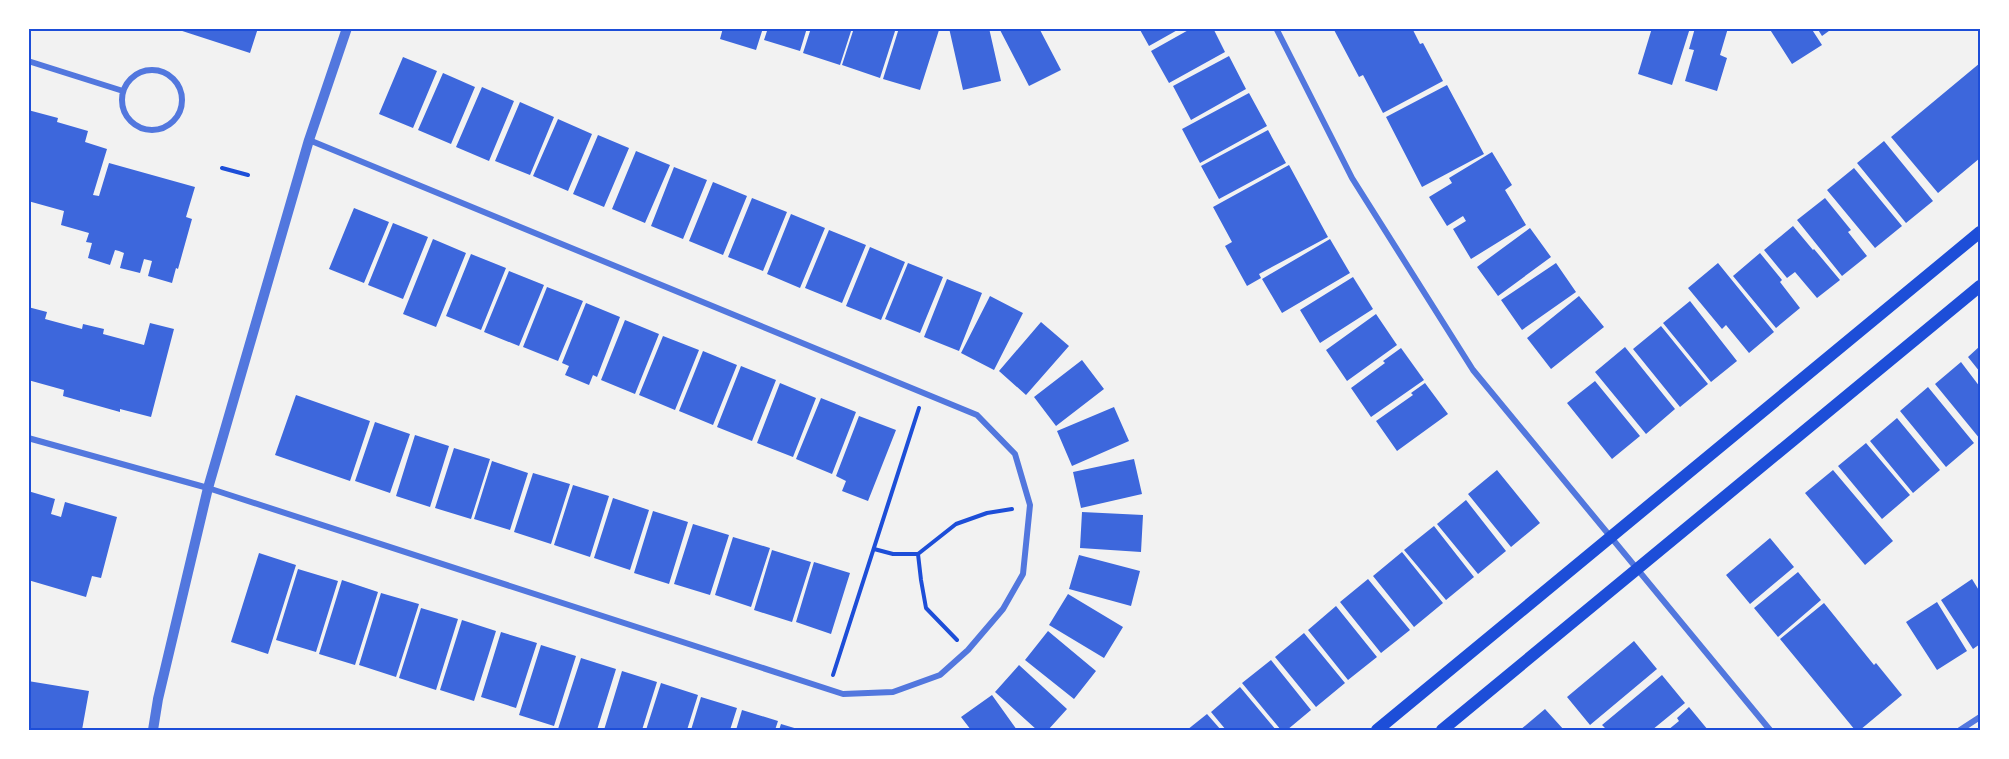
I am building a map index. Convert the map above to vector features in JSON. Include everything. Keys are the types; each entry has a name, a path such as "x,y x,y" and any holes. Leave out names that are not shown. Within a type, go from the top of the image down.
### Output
{"main road":[{"path":"1377,730 1980,232"},
{"path":"1442,730 1980,286"}],"street":[{"path":"153,730 158,699 208,489 309,140 347,28"},
{"path":"1276,28 1352,178 1473,370 1770,730"},
{"path":"28,61 123,91"},
{"path":"149,70 160,71 171,77 178,86 181,97 180,109 174,119 165,126 154,130 142,128 132,123 125,113 122,102 123,91 129,80 138,73 149,70"},
{"path":"28,438 208,489 843,694 893,692 940,675 968,650 1003,609 1023,574 1030,505 1015,454 977,415 309,140"},
{"path":"1960,730 1980,717"}],"path":[{"path":"222,168 248,175"},
{"path":"828,689 924,393"},
{"path":"874,549 893,554 918,554 956,524 987,513 1030,505"},
{"path":"918,554 926,608 968,650"}],"building":[{"path":"173,28 258,28 250,53"},
{"path":"723,28 763,28 756,50 720,39"},
{"path":"768,28 807,28 800,51 764,40"},
{"path":"811,28 852,28 840,65 803,53"},
{"path":"854,28 896,28 880,78 842,65"},
{"path":"899,28 939,30 920,90 883,79"},
{"path":"949,28 989,28 1001,81 963,90"},
{"path":"999,28 1039,28 1061,70 1029,86"},
{"path":"1139,28 1181,28 1149,46"},
{"path":"1192,28 1213,28 1225,52 1169,83 1151,51"},
{"path":"1333,28 1412,28 1420,44 1423,43 1443,81 1383,113 1363,75 1359,77"},
{"path":"1652,28 1690,28 1672,85 1638,74"},
{"path":"1695,28 1728,28 1720,55 1727,58 1717,91 1685,81 1694,50 1689,49"},
{"path":"1769,28 1811,28 1822,45 1792,64"},
{"path":"1817,28 1833,28 1822,36"},
{"path":"1229,56 1246,89 1191,120 1173,86"},
{"path":"403,57 437,71 413,128 379,114"},
{"path":"1980,63 1980,158 1938,193 1891,137"},
{"path":"443,73 475,87 451,144 418,130"},
{"path":"1447,85 1484,154 1422,187 1386,117"},
{"path":"482,87 514,101 489,161 456,147"},
{"path":"1249,93 1267,126 1200,163 1182,129"},
{"path":"520,102 554,117 530,175 495,161"},
{"path":"28,110 58,118 57,122 88,131 85,142 107,149 93,195 99,196 109,163 195,187 186,217 192,219 172,283 148,276 152,261 144,259 140,273 120,268 124,253 119,251 115,250 110,265 88,258 92,243 86,242 89,233 61,225 64,211 28,201"},
{"path":"558,119 592,134 568,191 533,176"},
{"path":"1268,130 1286,163 1219,199 1201,166"},
{"path":"598,135 629,148 604,207 573,194"},
{"path":"1884,141 1933,201 1906,223 1857,163"},
{"path":"636,151 670,165 645,223 612,209"},
{"path":"1492,152 1512,185 1505,190 1526,225 1471,259 1453,229 1466,221 1463,216 1447,226 1429,197 1452,183 1449,178"},
{"path":"1289,165 1328,237 1259,274 1261,278 1247,286 1225,246 1232,242 1213,207"},
{"path":"674,167 707,180 683,239 651,226"},
{"path":"1854,168 1902,226 1875,248 1827,190"},
{"path":"713,182 747,196 723,255 689,241"},
{"path":"752,198 787,212 763,271 728,257"},
{"path":"1825,198 1851,230 1848,232 1867,256 1842,276 1797,220"},
{"path":"354,208 389,222 364,283 329,269"},
{"path":"791,214 825,228 800,288 767,274"},
{"path":"393,223 428,237 403,299 368,285"},
{"path":"1793,226 1840,280 1817,298 1795,272 1787,278 1764,250"},
{"path":"1530,228 1551,257 1498,296 1477,267"},
{"path":"829,230 866,245 842,303 805,288"},
{"path":"433,239 466,253 436,327 403,314"},
{"path":"1330,239 1350,273 1282,313 1262,279"},
{"path":"870,247 905,262 881,320 846,306"},
{"path":"1760,253 1782,280 1780,282 1800,308 1776,328 1733,276"},
{"path":"471,254 506,268 481,330 446,316"},
{"path":"908,263 943,277 920,333 885,319"},
{"path":"1556,263 1576,292 1522,330 1501,300"},
{"path":"1718,263 1774,332 1749,353 1726,325 1722,329 1688,288"},
{"path":"509,271 544,285 519,346 484,332"},
{"path":"1353,277 1373,309 1320,343 1300,310"},
{"path":"947,279 982,293 959,351 924,337"},
{"path":"547,287 583,301 558,361 523,347"},
{"path":"990,296 1023,313 994,370 961,353"},
{"path":"1579,296 1604,327 1551,369 1527,338"},
{"path":"1690,301 1737,361 1711,382 1663,323"},
{"path":"586,303 620,317 597,377 593,375 589,385 565,375 569,366 562,363"},
{"path":"28,307 47,312 45,319 82,329 83,324 104,329 103,334 144,345 150,323 174,329 151,417 120,409 120,412 63,396 64,390 28,380"},
{"path":"1376,314 1397,345 1347,381 1326,350"},
{"path":"625,320 659,334 635,394 601,380"},
{"path":"1041,322 1069,346 1026,395 999,371"},
{"path":"1661,326 1708,384 1680,407 1633,349"},
{"path":"663,336 699,350 675,410 639,395"},
{"path":"1980,346 1980,372 1968,357"},
{"path":"1625,347 1675,409 1646,434 1595,372"},
{"path":"1401,348 1424,380 1371,417 1351,388"},
{"path":"703,351 737,365 713,425 679,411"},
{"path":"1082,360 1104,389 1056,426 1034,397"},
{"path":"1961,362 1980,387 1980,439 1935,384"},
{"path":"741,366 776,380 752,441 717,427"},
{"path":"1595,381 1640,436 1612,459 1567,403"},
{"path":"780,383 816,398 793,457 757,443"},
{"path":"1425,383 1448,414 1397,451 1376,421 1413,395 1411,393"},
{"path":"1928,387 1974,443 1946,467 1900,411"},
{"path":"296,395 370,421 350,481 275,455"},
{"path":"821,398 856,412 832,474 796,459"},
{"path":"1114,407 1129,441 1072,466 1057,431"},
{"path":"859,416 896,430 868,501 842,491 846,481 836,476"},
{"path":"1897,418 1940,470 1913,493 1870,441"},
{"path":"375,422 410,434 390,493 355,481"},
{"path":"415,435 449,446 430,507 396,496"},
{"path":"1866,443 1910,495 1882,519 1838,466"},
{"path":"454,448 490,459 471,519 435,508"},
{"path":"1134,459 1142,494 1081,508 1073,472"},
{"path":"492,461 528,473 510,530 474,519"},
{"path":"1497,470 1540,523 1511,547 1468,494"},
{"path":"1833,470 1893,541 1865,565 1805,493"},
{"path":"533,473 570,484 551,544 514,532"},
{"path":"573,485 609,496 590,557 554,545"},
{"path":"28,491 55,499 51,514 61,517 65,502 117,517 101,578 92,576 86,597 28,580"},
{"path":"613,498 649,510 630,570 594,558"},
{"path":"1466,500 1506,551 1478,574 1437,524"},
{"path":"653,511 688,522 669,584 634,573"},
{"path":"1082,512 1143,515 1141,552 1080,548"},
{"path":"693,524 729,535 710,595 674,584"},
{"path":"1434,526 1474,577 1446,600 1404,550"},
{"path":"733,537 770,548 751,607 715,595"},
{"path":"1770,538 1794,567 1750,604 1726,575"},
{"path":"772,550 811,562 792,622 754,610"},
{"path":"1402,552 1443,603 1414,627 1373,576"},
{"path":"259,553 296,565 268,654 231,642"},
{"path":"1079,555 1140,571 1131,606 1069,589"},
{"path":"814,562 850,573 831,634 796,622"},
{"path":"298,569 338,581 316,652 276,640"},
{"path":"1798,572 1821,600 1778,637 1754,608"},
{"path":"1368,579 1410,630 1381,653 1340,602"},
{"path":"1972,579 1980,592 1980,644 1973,649 1941,600"},
{"path":"342,580 378,592 355,665 319,654"},
{"path":"381,593 419,604 396,677 359,665"},
{"path":"1068,594 1123,627 1104,658 1049,625"},
{"path":"1937,602 1967,651 1937,670 1906,622"},
{"path":"1824,603 1874,665 1876,663 1902,695 1860,730 1855,730 1780,639"},
{"path":"1336,606 1377,657 1348,680 1308,630"},
{"path":"421,608 458,619 436,690 399,678"},
{"path":"462,620 496,631 474,701 440,690"},
{"path":"1048,631 1096,671 1074,699 1025,660"},
{"path":"501,632 537,643 516,708 481,697"},
{"path":"1304,633 1345,683 1316,707 1275,657"},
{"path":"1634,641 1657,669 1590,725 1567,697"},
{"path":"541,645 576,656 554,726 519,715"},
{"path":"581,658 616,669 597,730 558,729"},
{"path":"1271,660 1311,710 1287,730 1281,730 1242,683"},
{"path":"1019,665 1067,709 1048,730 1037,730 995,692"},
{"path":"622,671 657,682 642,730 604,730"},
{"path":"1662,675 1685,703 1652,730 1607,730 1602,725"},
{"path":"28,681 89,691 82,730 28,730"},
{"path":"661,683 698,695 687,730 646,730"},
{"path":"1240,687 1276,730 1226,730 1211,712"},
{"path":"992,695 1017,730 971,730 961,717"},
{"path":"701,697 737,708 730,730 691,730"},
{"path":"1689,707 1708,730 1668,730 1679,721 1677,718"},
{"path":"1545,709 1564,730 1520,730"},
{"path":"742,710 778,721 775,730 736,730"},
{"path":"1207,714 1221,730 1187,730"},
{"path":"781,724 801,730 779,730"}]}
